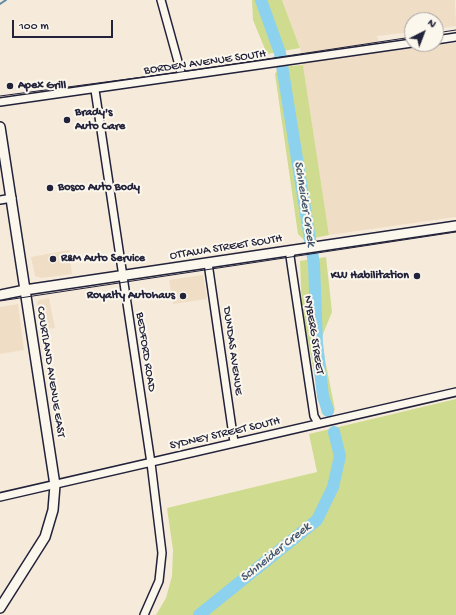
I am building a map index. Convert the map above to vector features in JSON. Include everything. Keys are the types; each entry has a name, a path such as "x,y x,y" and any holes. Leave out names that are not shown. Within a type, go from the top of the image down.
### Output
{"main road":[{"name":"COURTLAND AVENUE EAST","path":"0,127 55,485 53,510 45,537 0,608"},
{"name":"OTTAWA STREET SOUTH","path":"0,295 302,248 456,226"}],"street":[{"path":"161,0 182,76"},
{"path":"444,39 456,37"},
{"name":"BORDEN AVENUE SOUTH","path":"0,102 95,90 404,44"},
{"name":"BEDFORD ROAD","path":"95,90 124,275 162,552 162,569 154,596 144,615"},
{"path":"0,200 12,198"},
{"name":"NYBERG STREET","path":"292,250 290,256 291,264 314,416 318,423"},
{"name":"DUNDAS AVENUE","path":"208,263 234,442"},
{"name":"SYDNEY STREET SOUTH","path":"0,497 456,392"}],"shaded area":[{"path":"282,0 455,0 456,26 444,28 444,12 404,12 404,33 377,36 381,52 404,49 404,52 444,52 444,44 456,43 456,217 329,235 300,47"},
{"path":"69,250 72,274 42,278 35,276 31,257"},
{"path":"203,275 207,299 173,304 169,280"},
{"path":"49,298 55,328 41,330 37,302 39,300"},
{"path":"18,304 24,350 0,354 0,307"}],"green space":[{"path":"252,0 282,0 300,48 267,54 253,20"},
{"path":"303,65 329,235 304,240 298,234 275,74 279,67"},
{"path":"326,257 332,312 321,339 335,410 322,414 302,310 300,261"},
{"path":"456,399 456,615 156,615 166,598 172,576 173,550 167,508 317,472 309,434"}],"waterway":[{"path":"0,4 6,0"},
{"name":"Schneider Creek","path":"261,0 280,53 314,264 317,343 323,396 328,411"},
{"name":"Schneider Creek","path":"199,615 317,520 333,487 340,456 334,432"}],"tram line":[{"path":"444,32 456,30"},
{"path":"0,96 181,72 404,38"},
{"path":"0,301 456,232"}],"place":[{"name":"Apex Grill","path":"10,86"},
{"name":"Brady's Auto Care","path":"67,120"},
{"name":"Bosco Auto Body","path":"50,188"},
{"name":"R&M Auto Service","path":"53,259"},
{"name":"KW Habilitation","path":"417,276"},
{"name":"Royalty Autohaus","path":"183,296"}]}
